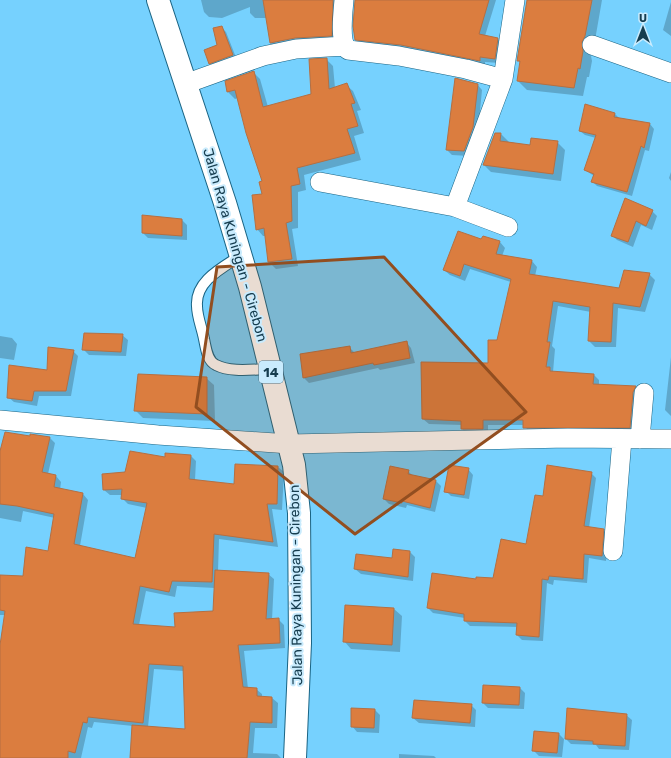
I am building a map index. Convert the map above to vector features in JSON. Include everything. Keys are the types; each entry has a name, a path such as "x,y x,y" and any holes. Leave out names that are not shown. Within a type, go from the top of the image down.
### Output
{"highway":[{"name":"Jalan Raya Kuningan - Cirebon","path":"158,0 240,256 271,369 294,465 299,513 300,643 296,758"}],"street":[{"path":"344,0 342,33 344,46 348,50 399,56 466,69 502,79"},
{"path":"455,207 502,79 515,0"},
{"path":"592,45 671,73"},
{"path":"185,84 240,64 296,49 344,46"},
{"path":"320,182 455,207 508,226"},
{"path":"612,551 631,439 644,393"},
{"path":"0,420 158,435 290,444 568,438 671,439"}],"lane":[{"path":"240,256 208,278 200,288 197,297 197,307 207,350 211,362 217,366 231,369 271,369"}],"highlighted area":[{"path":"384,257 526,412 355,534 196,407 217,267"}],"building":[{"path":"263,0 333,0 332,36 295,38 270,43"},
{"path":"355,0 489,0 479,34 498,38 495,59 480,57 480,61 401,45 355,40 353,26"},
{"path":"527,0 592,0 585,36 582,42 583,51 580,69 578,68 574,88 517,81 520,61 517,61"},
{"path":"222,26 233,55 209,64 204,50 217,45 213,28"},
{"path":"327,58 329,89 347,83 355,103 351,104 358,126 347,129 355,153 297,168 300,184 291,186 292,221 286,223 292,259 268,262 264,228 256,230 252,195 262,194 259,182 262,181 246,133 235,90 227,92 225,81 254,71 263,107 311,94 309,59"},
{"path":"455,78 478,84 473,127 464,151 446,150"},
{"path":"585,104 615,113 614,117 650,123 644,148 641,146 627,192 591,182 594,174 584,170 596,135 579,131"},
{"path":"495,133 501,133 500,141 530,145 531,138 558,141 553,174 483,165"},
{"path":"625,198 653,210 646,226 636,221 628,242 611,236"},
{"path":"142,215 182,219 182,236 142,233"},
{"path":"458,231 481,239 483,236 500,241 496,254 532,260 529,274 619,288 624,270 650,273 640,307 613,303 611,342 588,341 590,307 553,301 547,342 550,342 546,367 550,367 550,371 594,374 593,384 636,386 633,392 630,428 523,428 523,420 483,420 483,429 461,429 461,421 422,419 421,362 488,363 488,340 497,340 511,279 464,264 460,276 443,270"},
{"path":"84,333 123,334 121,352 82,350"},
{"path":"407,341 410,358 374,365 373,363 303,378 300,354 350,346 351,353"},
{"path":"48,347 74,350 66,391 34,391 32,401 7,398 9,365 47,370"},
{"path":"138,374 207,377 207,414 134,411"},
{"path":"5,432 30,436 30,434 50,437 42,472 56,475 54,487 83,493 74,544 135,558 147,503 121,499 122,489 103,490 102,474 125,472 130,451 165,457 165,453 191,455 189,479 234,484 235,464 278,466 277,504 267,504 273,542 214,534 212,582 172,581 169,592 140,586 133,624 175,627 174,613 213,611 215,570 269,573 266,619 279,618 280,643 238,645 243,687 257,688 257,696 272,697 272,723 250,722 247,758 130,758 132,725 185,729 183,666 149,664 143,723 88,717 87,723 83,722 75,753 68,751 68,758 0,758 0,645 5,611 0,610 0,575 23,576 26,547 48,551 54,514 0,504 0,451"},
{"path":"449,465 469,468 464,495 444,492"},
{"path":"547,465 592,472 584,526 604,529 602,556 584,554 583,579 549,576 548,580 542,579 539,637 516,635 517,623 464,621 464,614 427,608 432,573 476,579 476,577 493,578 501,539 526,544 535,495 543,496"},
{"path":"390,466 409,470 408,474 436,480 430,508 402,501 402,503 383,499"},
{"path":"393,549 410,551 408,577 354,569 356,554 392,558"},
{"path":"345,605 394,608 392,645 343,642"},
{"path":"483,685 520,687 519,705 482,703"},
{"path":"414,700 472,704 470,723 412,718"},
{"path":"351,708 375,709 374,728 351,727"},
{"path":"567,708 627,714 625,746 593,744 593,741 565,739"},
{"path":"534,731 559,733 557,753 532,751"}]}
